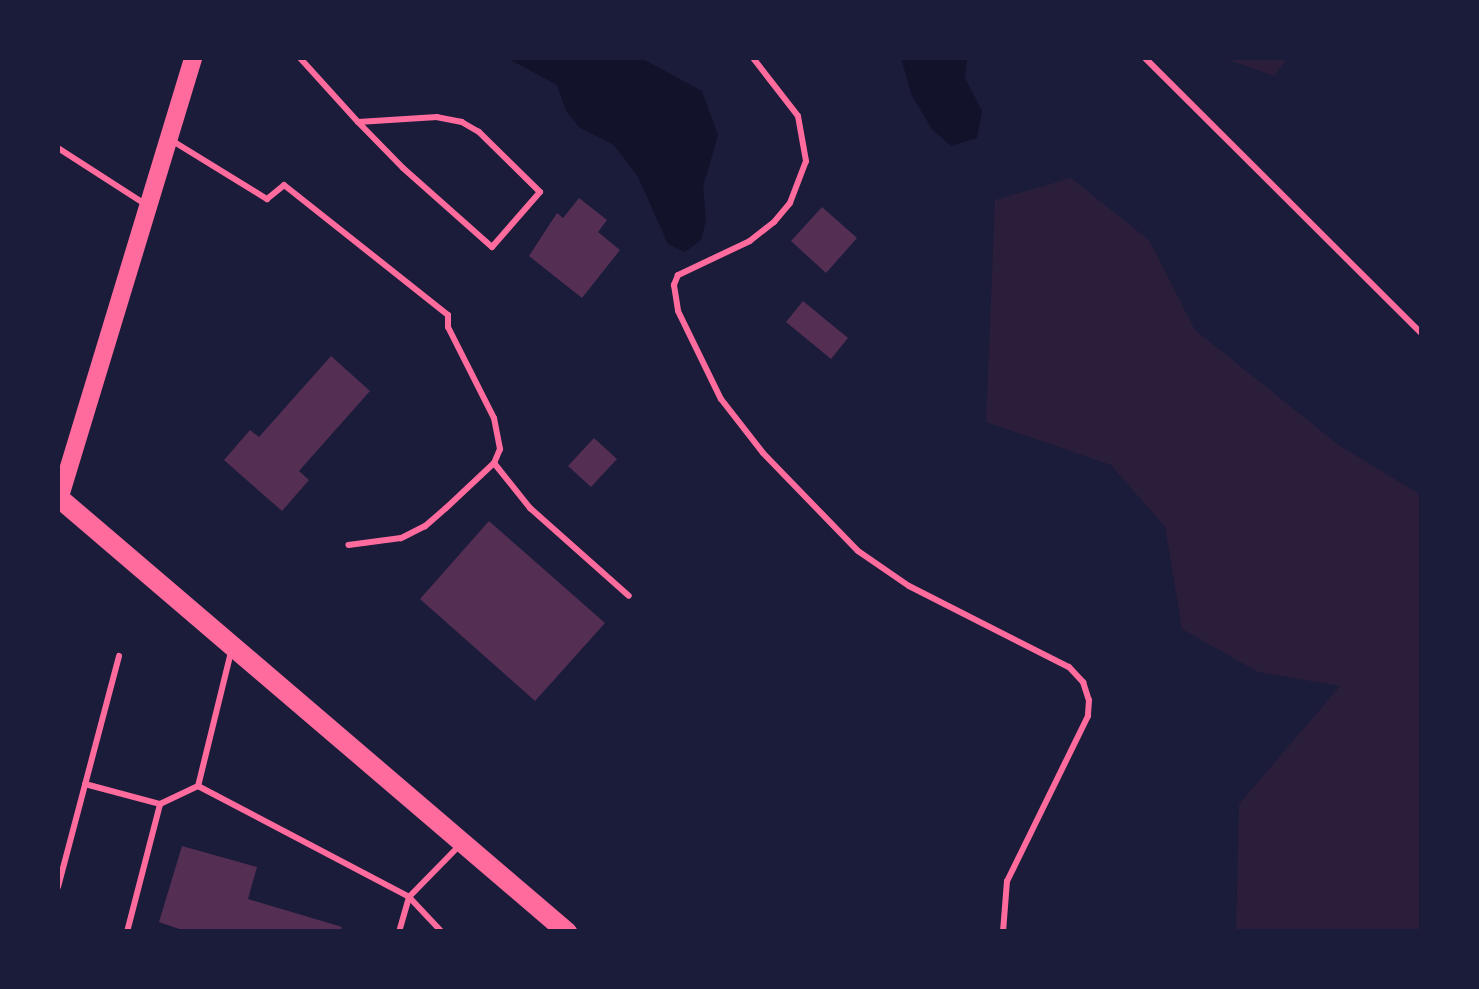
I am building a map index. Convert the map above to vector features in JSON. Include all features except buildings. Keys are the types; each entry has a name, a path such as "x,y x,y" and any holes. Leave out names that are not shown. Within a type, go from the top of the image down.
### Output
{"main road":[{"path":"58,499 567,932"}],"street":[{"path":"58,499 192,58"}],"lane":[{"path":"300,58 358,122 492,247 540,192 479,132 462,122 437,116 358,122"},
{"path":"753,58 798,116 806,161 790,203 774,222 728,253 678,274 674,284 678,312 721,399 751,440 858,551 908,586 1069,667 1083,682 1089,700 1088,716 1007,881 1003,932"},
{"path":"1145,58 1422,334"},
{"path":"168,138 267,199 284,185 448,315 448,327 494,418 500,449 494,462 426,526 376,544 348,545"},
{"path":"58,148 147,205"},
{"path":"494,462 530,508 629,596"},
{"path":"198,786 232,646"},
{"path":"58,886 119,656"},
{"path":"85,784 160,804 198,786"},
{"path":"198,786 409,897 442,932"},
{"path":"127,932 160,804"},
{"path":"399,932 409,897 462,842"}],"shaded area":[{"path":"507,58 641,58 702,91 718,135 703,187 706,220 701,240 685,252 668,244 638,177 614,145 580,128 566,111 557,85"},
{"path":"901,58 967,58 965,78 982,111 977,138 951,146 932,129 912,96"},
{"path":"1223,58 1288,58 1274,76"},
{"path":"1071,178 1149,240 1195,330 1340,446 1421,495 1421,931 1236,931 1239,804 1340,686 1258,672 1182,629 1165,527 1111,465 986,422 995,200"}]}
